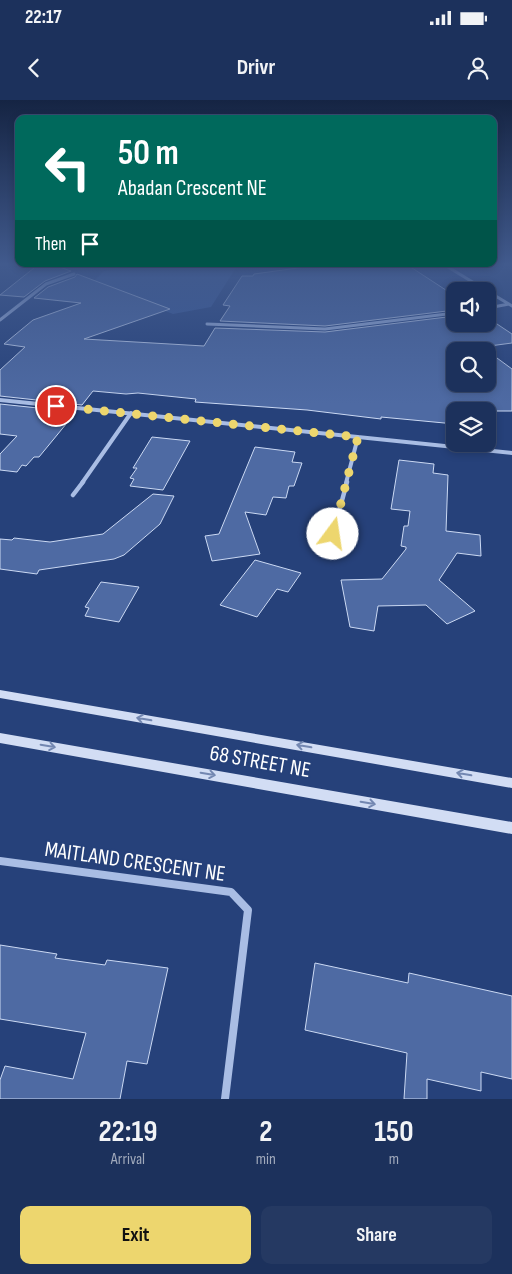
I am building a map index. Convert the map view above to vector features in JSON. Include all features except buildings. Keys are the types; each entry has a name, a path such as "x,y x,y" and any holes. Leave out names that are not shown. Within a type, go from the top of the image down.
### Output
{"main road":[{"name":"68 STREET NE","path":"0,694 512,782"},
{"name":"68 STREET NE","path":"0,738 512,828"}],"street":[{"path":"0,320 12,311"},
{"path":"206,324 325,329 446,314"},
{"path":"0,400 512,452"},
{"path":"73,495 131,414"},
{"path":"333,534 358,437"},
{"name":"MAITLAND CRESCENT NE","path":"0,861 231,892 248,910 225,1099"}],"shaded area":[{"path":"165,311 191,311 173,314"}],"route":[{"path":"56,406 358,437 333,534"}]}
